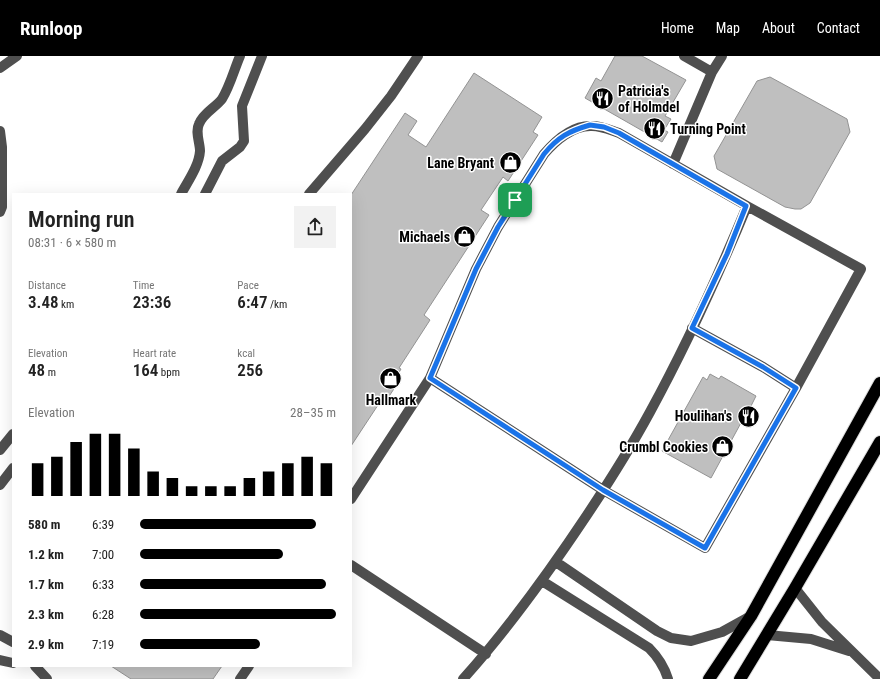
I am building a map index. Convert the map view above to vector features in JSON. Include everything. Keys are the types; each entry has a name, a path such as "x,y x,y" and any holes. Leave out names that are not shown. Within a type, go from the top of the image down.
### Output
{"highway":[{"path":"709,679 751,616 880,383"},
{"path":"740,679 880,442"}],"street":[{"path":"0,68 17,56"},
{"path":"182,193 198,162 200,151 198,124 202,117 217,106 222,98 240,56"},
{"path":"206,193 222,161 240,147 244,141 242,106 262,56"},
{"path":"310,193 391,96 418,56"},
{"path":"684,56 712,72"},
{"path":"673,164 712,72 722,56"},
{"path":"352,497 430,378 471,279 498,227 544,154 553,143 565,134 578,128 590,125 604,127 619,133 746,206 861,269 796,388 705,548 603,490 430,378"},
{"path":"0,131 2,147 2,207 0,212"},
{"path":"463,679 486,654 556,562 603,490 650,412 727,254 746,206"},
{"path":"692,328 763,367 796,388"},
{"path":"0,450 12,435"},
{"path":"0,485 12,469"},
{"path":"556,562 657,631 671,638 691,641 722,632 751,616"},
{"path":"352,566 486,654"},
{"path":"542,581 649,648 657,656 668,679"},
{"path":"795,588 822,622 880,679"},
{"path":"0,635 12,641"},
{"path":"767,635 811,639 851,651"},
{"path":"0,660 12,663"},
{"path":"35,667 47,679"},
{"path":"240,679 248,667"}],"building":[{"path":"615,56 642,56 686,80 665,116 671,119 664,130 668,132 662,142 585,98 596,78 601,81"},
{"path":"474,73 542,117 533,132 538,135 508,181 503,177 481,210 489,215 424,315 430,320 399,368 401,369 397,376 401,378 386,401 382,399 352,444 352,193 405,113 417,121 408,135 426,147"},
{"path":"770,77 847,119 850,132 810,203 801,209 785,207 717,169 714,156 757,81"},
{"path":"710,374 719,379 721,376 756,396 749,410 756,414 749,425 742,421 711,478 662,451 703,377 707,380"},
{"path":"113,667 221,667 213,679 131,679"}],"place":[{"name":"Patricia's of Holmdel","path":"603,99"},
{"name":"Turning Point","path":"655,129"},
{"name":"Lane Bryant","path":"510,163"},
{"name":"Michaels","path":"465,237"},
{"name":"Hallmark","path":"391,378"},
{"name":"Houlihan's","path":"748,416"},
{"name":"Crumbl Cookies","path":"723,447"}],"route":[{"path":"590,125 604,127 619,133 746,206 727,254 692,328 763,367 796,388 705,548 603,490 430,378 471,279 498,227 515,200 544,154 553,143 565,134 578,128 590,125"}]}
